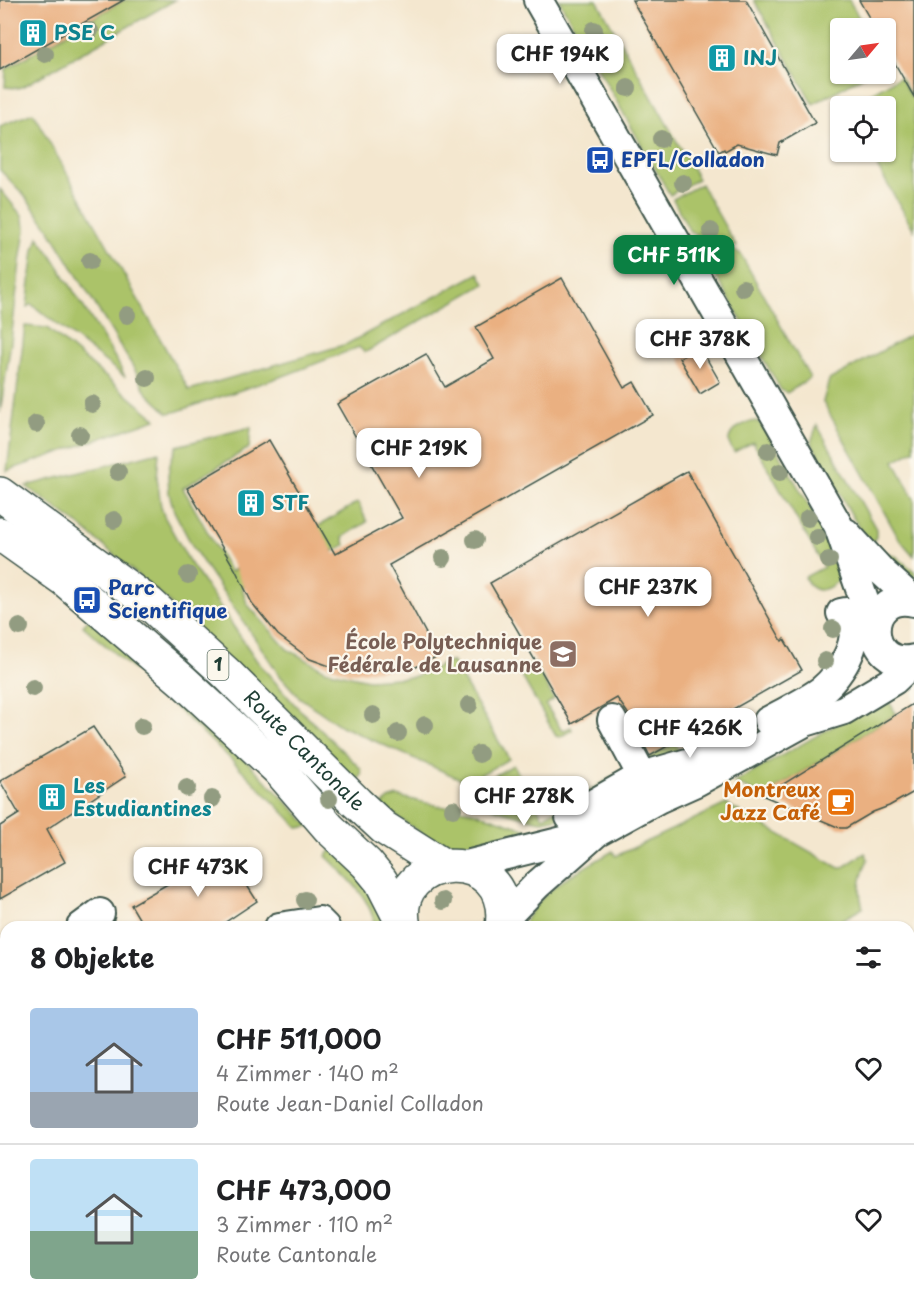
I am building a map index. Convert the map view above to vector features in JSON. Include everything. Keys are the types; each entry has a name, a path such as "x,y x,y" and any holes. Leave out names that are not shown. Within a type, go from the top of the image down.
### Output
{"main road":[{"name":"Route Cantonale","path":"0,494 149,603 226,673 384,828 453,866 473,869 482,874 496,889 503,909 503,921"},
{"name":"Route Cantonale","path":"0,534 65,580 183,681 279,770 329,828 367,864 381,881 401,921"},
{"path":"403,921 404,902 415,882 423,874 433,869 453,866"}],"street":[{"path":"538,0 838,525 880,648 901,660 914,660"},
{"path":"838,525 882,572 914,601"},
{"path":"805,722 846,681 875,629 881,612 886,607 900,601 914,601"},
{"path":"570,817 642,776 700,759 825,687 842,667 854,636 850,616 846,612 841,613"},
{"path":"505,921 537,885 596,833 658,799 696,782 805,722 844,710 894,680 914,660"},
{"path":"612,720 642,776"},
{"path":"453,866 596,833"}],"green space":[{"path":"124,0 175,0 24,86 5,87 6,69"},
{"path":"559,0 597,0 698,179 670,195"},
{"path":"754,0 849,0 859,18 830,18 830,84 849,84 813,104"},
{"path":"900,77 914,101 914,230 875,162 896,162 896,96 866,96 887,84 896,84 896,79"},
{"path":"33,113 189,390 347,344 479,273 485,284 366,352 359,347 286,375 168,413 146,392 49,229 24,195 0,170 0,126"},
{"path":"701,184 736,247 690,232 673,199"},
{"path":"0,189 22,216 25,230 0,413"},
{"path":"38,237 52,256 125,377 31,304 27,307 34,250"},
{"path":"694,237 740,253 810,378 787,393 781,390"},
{"path":"25,326 47,328 156,419 7,471"},
{"path":"914,333 914,450 894,461 914,499 914,556 898,537 823,402 829,380"},
{"path":"756,421 767,433 842,563 843,576 828,588 817,590 808,584 805,577 824,567 753,442 734,452 729,444 729,438 734,431 747,423"},
{"path":"817,425 876,529 876,537 871,544 859,528 811,442"},
{"path":"251,427 249,448 183,488 230,572 265,551 274,553 358,502 367,522 343,537 345,545 293,573 286,566 242,587 247,604 287,649 325,670 368,680 413,677 452,661 509,759 467,782 341,726 299,697 281,677 194,549 174,511 169,493 168,475 177,446"},
{"path":"159,452 157,477 161,507 189,561 257,661 295,705 361,769 361,776 353,783 159,593 79,525 26,486"},
{"path":"888,553 897,557 914,571 914,582 880,554"},
{"path":"89,619 147,668 141,672 134,670 83,626"},
{"path":"534,663 554,699 546,705 562,731 571,727 572,730 560,737 556,736 520,673"},
{"path":"163,684 233,747 310,826 299,828 234,762 157,690 158,686"},
{"path":"886,696 896,714 764,796 734,783"},
{"path":"675,744 684,760 557,818 536,820 502,811 464,797 463,794 513,765 543,817"},
{"path":"397,796 472,811 528,830 532,837 497,845 463,846 427,837 381,806"},
{"path":"726,804 839,868 865,853 868,859 860,889 863,908 840,921 525,921 543,897 561,882 613,851 616,856"},
{"path":"334,848 359,871 384,921 374,921 363,897 326,856"}],"building":[{"name":"PSE C","path":"0,0 124,0 0,70"},
{"name":"INJ","path":"632,0 746,0 815,123 780,143 777,155 737,144 719,152"},
{"path":"859,0 914,0 914,97 896,65 896,18 869,18"},
{"path":"562,278 624,388 634,382 653,415 389,565 438,656 416,667 349,673 310,659 278,635 252,603 235,569 187,488 269,440 335,554 402,518 337,404 426,354 445,387 494,359 476,327"},
{"path":"700,347 720,382 700,394 679,358"},
{"path":"687,471 782,641 784,639 802,670 650,756 617,698 572,724 490,583"},
{"path":"914,703 914,792 846,828 840,828 764,796"},
{"name":"Les Estudiantines","path":"93,727 126,776 47,829 65,862 0,899 0,826 19,814 0,781"},
{"path":"225,851 257,901 227,921 140,921 131,905"}],"place":[{"name":"PSE C","path":"33,33"},
{"name":"INJ","path":"722,58"},
{"name":"EPFL/Colladon","path":"600,160"},
{"name":"STF","path":"251,503"},
{"name":"Parc Scientifique","path":"87,600"},
{"name":"École Polytechnique Fédérale de Lausanne","path":"563,654"},
{"name":"Les Estudiantines","path":"52,797"},
{"name":"Montreux Jazz Café","path":"841,802"}]}
